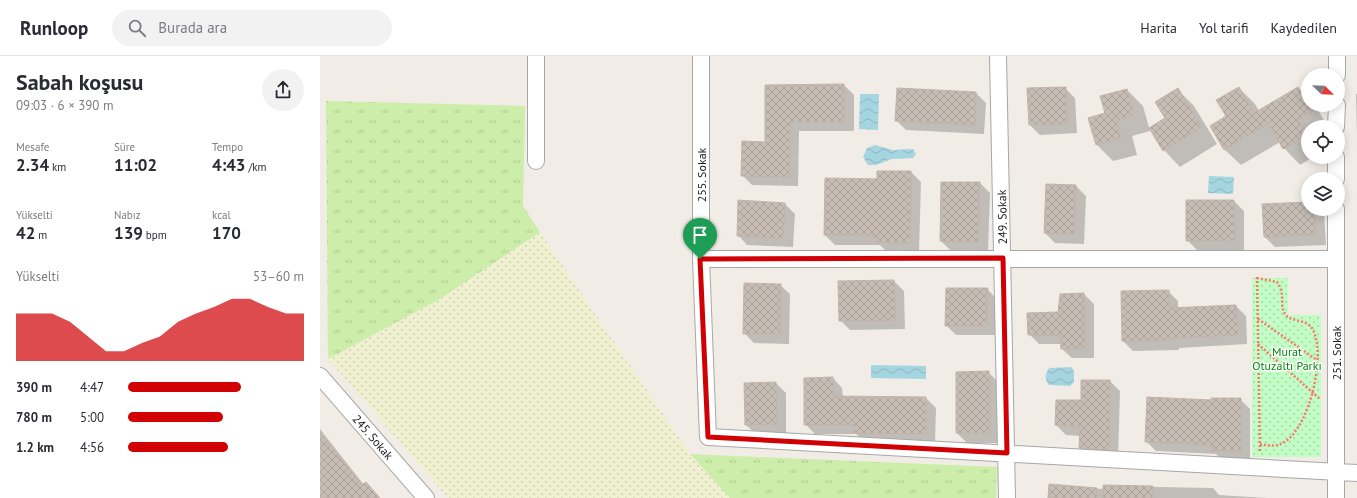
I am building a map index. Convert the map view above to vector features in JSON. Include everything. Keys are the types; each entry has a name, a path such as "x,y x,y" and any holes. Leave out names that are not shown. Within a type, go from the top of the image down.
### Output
{"street":[{"path":"536,56 536,161"},
{"name":"255. Sokak","path":"701,56 700,259 708,437 1007,453"},
{"name":"249. Sokak","path":"998,56 1007,498"},
{"path":"1337,56 1337,68"},
{"name":"251. Sokak","path":"1336,216 1336,498"},
{"path":"700,259 1335,259"},
{"name":"245. Sokak","path":"320,376 426,498"},
{"path":"1007,453 1336,474 1357,473"}],"path":[{"path":"1256,259 1260,444 1259,469"},
{"path":"1257,278 1277,282 1282,289 1283,312 1286,316 1305,322 1313,330 1318,360 1318,367 1312,392 1305,415 1297,429 1286,441 1272,446 1260,444"},
{"path":"1258,320 1318,360"},
{"path":"1258,343 1321,401 1336,406"}],"green space":[{"path":"326,101 525,106 523,206 540,232 440,299 328,359"},
{"path":"540,232 690,454 730,498 448,498 328,359 440,299"},
{"name":"Murat Otuzaltı Parkı","path":"1252,278 1288,278 1288,315 1321,315 1321,457 1252,457"},
{"path":"690,454 997,467 996,498 730,498"}],"water":[{"path":"860,94 879,94 878,130 859,129"},
{"path":"875,145 893,150 913,149 916,154 913,158 892,159 876,165 868,165 863,157 867,148"},
{"path":"1209,176 1234,177 1233,194 1208,193"},
{"path":"871,365 926,366 926,379 871,378"},
{"path":"1071,367 1074,371 1074,382 1070,386 1049,385 1046,381 1049,368"}],"building":[{"path":"844,84 844,122 790,122 789,177 741,176 742,141 765,142 765,85"},
{"path":"1066,87 1067,124 1029,125 1027,88"},
{"path":"1239,87 1254,113 1298,87 1301,92 1301,112 1311,112 1298,120 1301,125 1301,138 1283,149 1268,123 1224,150 1210,126 1226,116 1216,100"},
{"path":"897,88 976,92 975,125 895,121"},
{"path":"1178,88 1201,127 1163,151 1149,128 1165,118 1155,102"},
{"path":"1127,89 1134,115 1116,120 1121,138 1096,145 1088,118 1105,113 1100,96"},
{"path":"877,171 911,171 910,243 875,242 875,236 824,235 825,178 877,179"},
{"path":"941,182 980,182 978,242 940,241"},
{"path":"1046,184 1076,185 1074,234 1044,233"},
{"path":"738,200 785,203 783,238 737,236"},
{"path":"1186,200 1234,200 1235,240 1186,241"},
{"path":"1301,202 1301,216 1315,216 1316,235 1264,237 1262,204"},
{"path":"894,280 895,320 839,321 838,281"},
{"path":"744,283 781,284 780,334 743,334"},
{"path":"946,288 988,288 987,326 945,326"},
{"path":"1169,290 1169,308 1236,305 1238,335 1170,338 1170,340 1122,341 1121,291"},
{"path":"1084,293 1085,348 1061,349 1060,335 1028,335 1027,313 1058,312 1060,294"},
{"path":"989,371 989,433 956,433 956,372"},
{"path":"833,377 833,396 926,397 926,434 854,433 854,424 804,425 804,378"},
{"path":"1081,380 1110,380 1109,450 1079,448 1080,427 1055,425 1056,400 1081,400"},
{"path":"776,382 777,424 745,425 744,383"},
{"path":"1147,397 1211,400 1211,398 1241,398 1241,451 1212,451 1212,445 1145,442"},
{"path":"320,433 362,485 366,482 380,498 320,498"},
{"path":"1049,484 1097,488 1096,498 1048,498"},
{"path":"1103,485 1153,486 1152,498 1103,498"}],"route":[{"path":"1003,258 1007,453 708,437 700,259 1003,258"}]}
